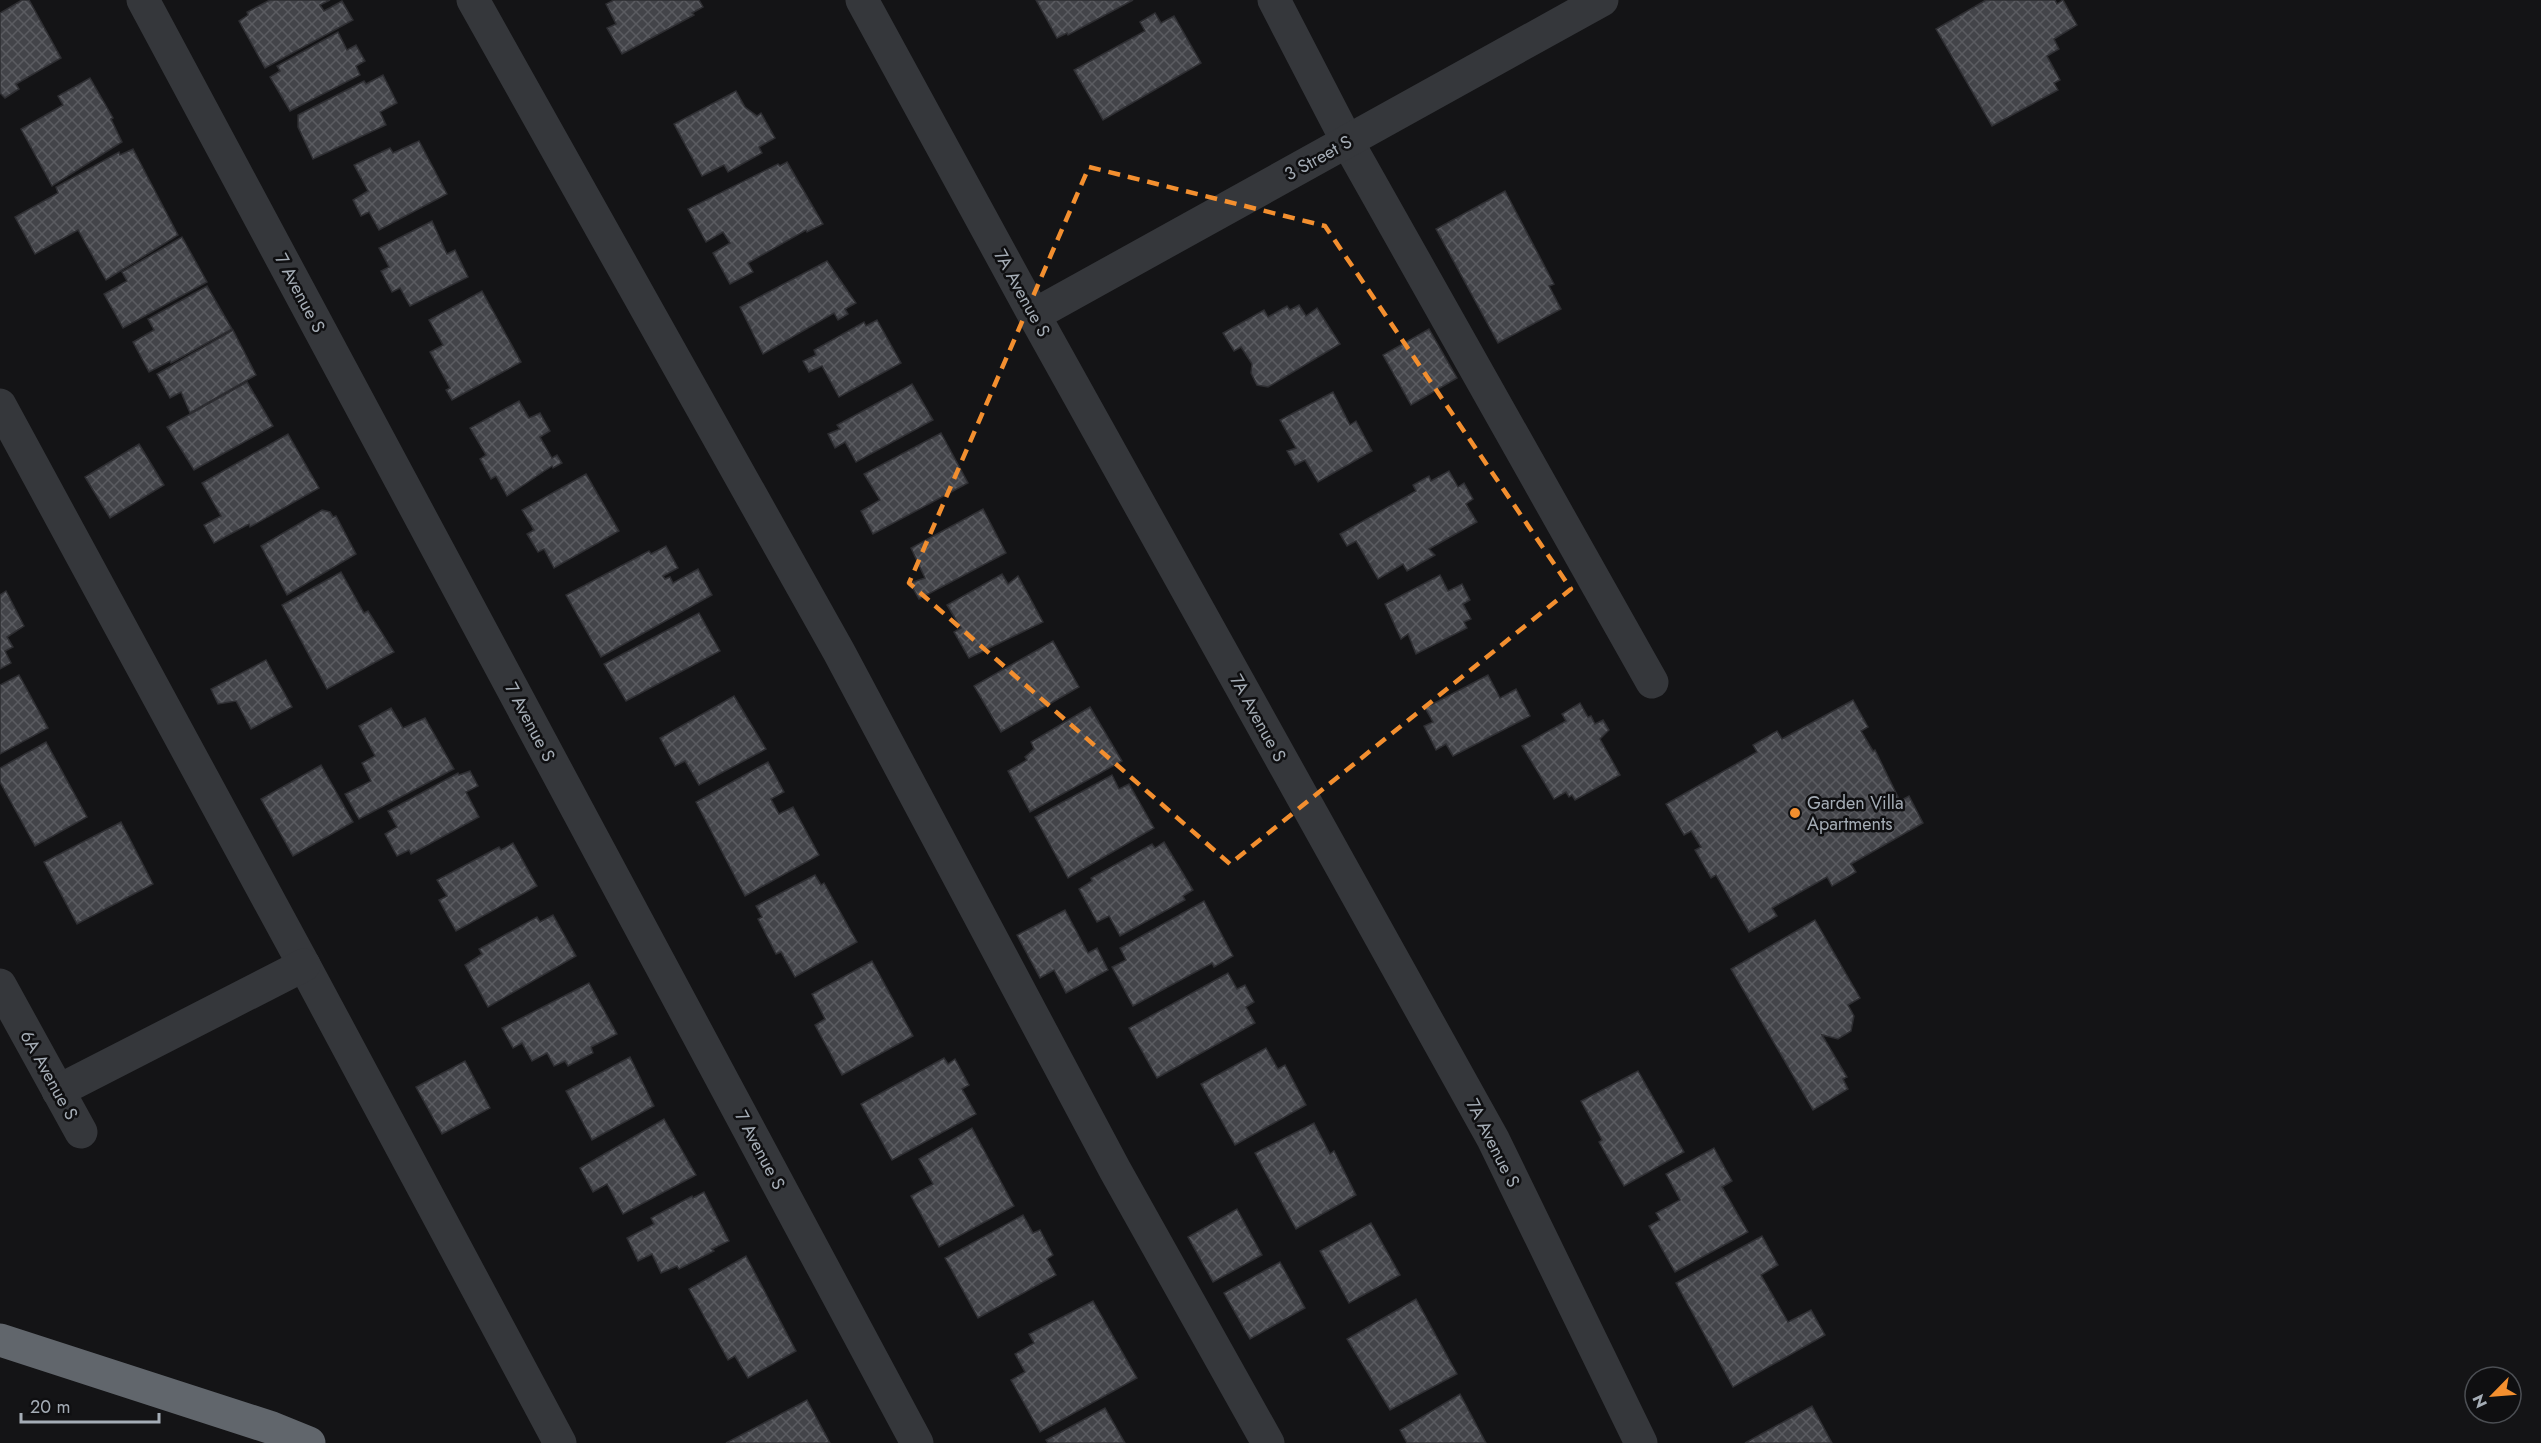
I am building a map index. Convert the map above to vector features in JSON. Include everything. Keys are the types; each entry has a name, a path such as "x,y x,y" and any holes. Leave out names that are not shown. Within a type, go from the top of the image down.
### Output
{"highway":[{"path":"0,1340 272,1428 309,1443"}],"street":[{"name":"7 Avenue S","path":"142,0 917,1443"},
{"path":"472,0 839,652 1115,1170 1268,1443"},
{"name":"7A Avenue S","path":"862,0 1034,315 1493,1139 1641,1443"},
{"path":"1274,0 1347,141 1652,682"},
{"name":"3 Street S","path":"1034,315 1602,0"},
{"path":"0,405 304,964 560,1443"},
{"path":"58,1091 304,964"},
{"name":"6A Avenue S","path":"0,985 81,1132"}],"highlighted area":[{"path":"1089,167 1325,226 1571,589 1230,864 909,583"}],"building":[{"path":"22,0 29,0 61,58 16,84 19,89 5,98 0,93 0,13"},
{"path":"270,0 330,0 320,5 324,11 342,1 353,20 265,68 239,21 248,15 247,12"},
{"path":"614,0 699,0 703,7 692,13 694,15 622,54 607,28 616,24 606,4"},
{"path":"1036,0 1133,0 1068,35 1067,33 1057,38"},
{"path":"1986,0 2055,0 2057,4 2063,0 2077,25 2054,39 2059,49 2047,56 2060,80 2054,83 2058,90 1992,126 1936,29"},
{"path":"1155,13 1161,23 1174,16 1201,63 1103,120 1074,70 1145,31 1140,22"},
{"path":"338,32 347,50 356,45 365,61 356,66 360,75 290,111 270,77 280,71 277,66"},
{"path":"383,75 397,103 380,112 386,125 313,159 298,127 298,115 364,81 366,84"},
{"path":"90,78 113,118 111,119 122,142 52,186 21,129 63,105 58,96"},
{"path":"736,91 745,107 757,116 761,113 775,138 759,147 762,153 728,172 724,165 702,176 674,124"},
{"path":"419,141 447,194 379,230 369,212 361,216 353,200 368,191 354,165 390,148 393,153"},
{"path":"133,149 178,235 106,280 78,230 35,254 15,217 58,193 56,187 119,152 120,155"},
{"path":"787,162 823,224 807,232 806,230 748,263 753,272 730,284 713,253 730,243 723,232 706,242 688,209 778,164 780,166"},
{"path":"1505,191 1554,284 1549,286 1561,309 1498,343 1436,229"},
{"path":"432,221 447,254 455,250 468,277 410,306 400,288 392,292 381,271 389,267 379,248"},
{"path":"182,237 207,282 123,328 104,294 127,281 122,272"},
{"path":"827,261 856,303 845,309 848,314 838,320 834,313 763,354 740,307"},
{"path":"207,286 232,329 171,363 170,361 149,372 133,342 154,330 148,319"},
{"path":"482,291 521,362 452,400 446,390 450,388 430,352 443,345 429,320"},
{"path":"1299,305 1306,316 1317,308 1340,344 1268,387 1257,385 1251,373 1252,364 1241,347 1234,351 1223,333 1264,310 1268,317 1287,306 1290,310"},
{"path":"877,320 901,363 839,397 822,366 809,372 803,361 816,355 814,350 864,322 866,326"},
{"path":"1429,329 1457,378 1411,405 1383,355"},
{"path":"233,330 256,375 190,413 181,392 170,398 157,374"},
{"path":"247,382 273,426 194,470 167,427"},
{"path":"912,384 933,420 856,462 845,442 835,448 828,434 840,429 837,425"},
{"path":"1333,392 1350,425 1356,421 1372,451 1318,482 1305,460 1295,465 1287,451 1296,448 1280,420"},
{"path":"519,401 529,418 540,413 550,431 540,437 552,458 557,455 562,463 553,468 552,466 507,496 496,476 491,479 480,459 486,455 470,428"},
{"path":"941,433 968,483 873,534 861,511 880,500 864,474"},
{"path":"288,434 319,488 250,527 249,524 214,543 204,525 221,516 202,483"},
{"path":"139,444 164,485 110,518 85,477"},
{"path":"1449,471 1458,487 1464,483 1473,499 1466,504 1477,522 1429,549 1435,555 1407,571 1403,564 1378,579 1356,541 1347,546 1340,534 1416,491 1413,485 1429,476 1431,481"},
{"path":"586,474 619,531 554,568 544,549 538,552 527,534 534,530 522,510"},
{"path":"983,509 1006,553 919,599 910,583 925,578 911,548"},
{"path":"322,510 330,512 333,517 336,516 356,554 287,595 261,546"},
{"path":"666,546 678,568 663,576 665,579 670,577 673,583 698,569 712,595 601,657 566,595 649,551 651,554"},
{"path":"341,572 364,613 368,611 394,652 327,689 282,605"},
{"path":"1002,574 1008,584 1018,576 1043,622 969,658 954,632 961,628 947,605"},
{"path":"1440,575 1448,591 1462,584 1470,600 1463,604 1471,619 1464,622 1467,628 1416,654 1408,634 1401,639 1385,604"},
{"path":"6,591 24,626 7,637 13,647 5,651 11,663 0,669 0,595"},
{"path":"699,613 720,651 626,701 604,664"},
{"path":"1053,641 1079,687 1001,732 974,686"},
{"path":"266,660 292,707 251,729 236,701 218,704 211,689"},
{"path":"19,675 48,728 0,754 0,685"},
{"path":"1488,675 1500,698 1516,689 1530,716 1453,756 1446,744 1436,750 1424,726 1433,722 1425,708"},
{"path":"734,696 766,749 699,785 685,761 675,766 660,738"},
{"name":"Garden Villa Apartments","path":"1853,700 1868,727 1861,731 1873,751 1875,750 1900,801 1909,796 1923,823 1851,864 1856,872 1832,886 1827,877 1772,908 1777,916 1749,932 1716,875 1711,878 1695,850 1701,847 1691,831 1684,835 1666,804 1757,752 1753,745 1777,731 1782,739"},
{"path":"1580,703 1595,724 1603,720 1609,730 1600,739 1620,775 1575,800 1566,792 1554,799 1522,746 1566,721 1562,714"},
{"path":"1090,707 1122,761 1030,812 1008,771 1027,760 1025,757 1034,749 1031,742"},
{"path":"391,708 403,728 425,718 454,769 359,819 345,794 371,781 362,763 375,756 359,726"},
{"path":"46,742 87,817 35,846 0,782 0,768"},
{"path":"768,762 784,792 771,799 779,814 793,807 819,855 745,896 696,802"},
{"path":"321,765 353,822 293,856 261,799"},
{"path":"470,771 478,786 466,792 479,817 411,854 409,850 397,856 385,834 397,827 388,811 458,773 459,775"},
{"path":"1112,775 1119,789 1129,784 1154,828 1068,878 1035,817"},
{"path":"121,822 153,884 77,924 44,862"},
{"path":"1164,842 1193,890 1183,896 1185,900 1120,936 1109,916 1097,922 1079,889 1092,881 1091,878 1152,844 1155,848"},
{"path":"513,843 537,886 456,931 439,900 447,896 437,880 499,847 501,850"},
{"path":"815,875 821,885 824,883 857,942 795,977 781,952 776,954 758,919 762,917 756,906"},
{"path":"1204,901 1233,956 1214,967 1212,963 1133,1006 1112,967 1126,960 1120,948"},
{"path":"1065,910 1088,953 1097,948 1108,970 1066,993 1054,970 1040,978 1017,935"},
{"path":"553,915 576,956 488,1007 465,965 482,954 479,949 537,917 540,922"},
{"path":"1815,920 1860,998 1848,1005 1854,1016 1851,1031 1838,1039 1822,1035 1847,1077 1843,1079 1848,1089 1813,1110 1731,969"},
{"path":"872,961 913,1036 842,1075 815,1025 825,1019 812,994"},
{"path":"1228,973 1237,989 1245,985 1254,1002 1246,1007 1255,1023 1157,1078 1129,1028"},
{"path":"589,983 617,1034 591,1047 593,1053 568,1066 565,1061 554,1066 547,1053 532,1061 522,1043 513,1048 502,1028"},
{"path":"1266,1048 1278,1069 1285,1065 1306,1105 1235,1145 1201,1084"},
{"path":"630,1057 654,1106 592,1140 566,1091"},
{"path":"944,1058 948,1064 955,1059 969,1085 962,1089 976,1114 892,1160 861,1104"},
{"path":"465,1061 490,1108 442,1134 416,1087"},
{"path":"1638,1071 1684,1152 1624,1186 1599,1142 1602,1140 1581,1101"},
{"path":"664,1119 696,1175 623,1214 607,1184 593,1192 580,1168"},
{"path":"1314,1123 1330,1154 1334,1151 1356,1195 1296,1229 1255,1153"},
{"path":"972,1128 1014,1206 939,1247 911,1196 933,1184 919,1159"},
{"path":"1714,1148 1732,1181 1722,1187 1748,1232 1675,1272 1649,1226 1660,1220 1656,1213 1680,1200 1666,1174"},
{"path":"704,1192 729,1241 679,1269 677,1266 661,1273 652,1254 638,1261 627,1238 654,1224 651,1218"},
{"path":"1237,1209 1262,1255 1213,1282 1188,1237"},
{"path":"1023,1215 1033,1233 1040,1230 1053,1255 1047,1259 1056,1275 978,1318 945,1258"},
{"path":"1371,1223 1400,1275 1349,1303 1320,1251"},
{"path":"1762,1236 1778,1265 1761,1275 1788,1322 1811,1310 1825,1335 1733,1387 1676,1283"},
{"path":"746,1256 796,1351 748,1378 735,1356 728,1360 689,1289"},
{"path":"1280,1262 1305,1308 1250,1339 1224,1293"},
{"path":"1416,1299 1457,1374 1390,1410 1347,1339"},
{"path":"1093,1301 1137,1378 1040,1432 1011,1380 1025,1372 1015,1354 1034,1343 1029,1334"},
{"path":"1460,1394 1486,1443 1407,1443 1400,1430"},
{"path":"807,1400 830,1443 726,1443"},
{"path":"1812,1406 1832,1443 1745,1443"},
{"path":"1105,1408 1125,1443 1048,1443 1046,1440"}],"place":[{"name":"Garden Villa Apartments","path":"1795,813"}]}
